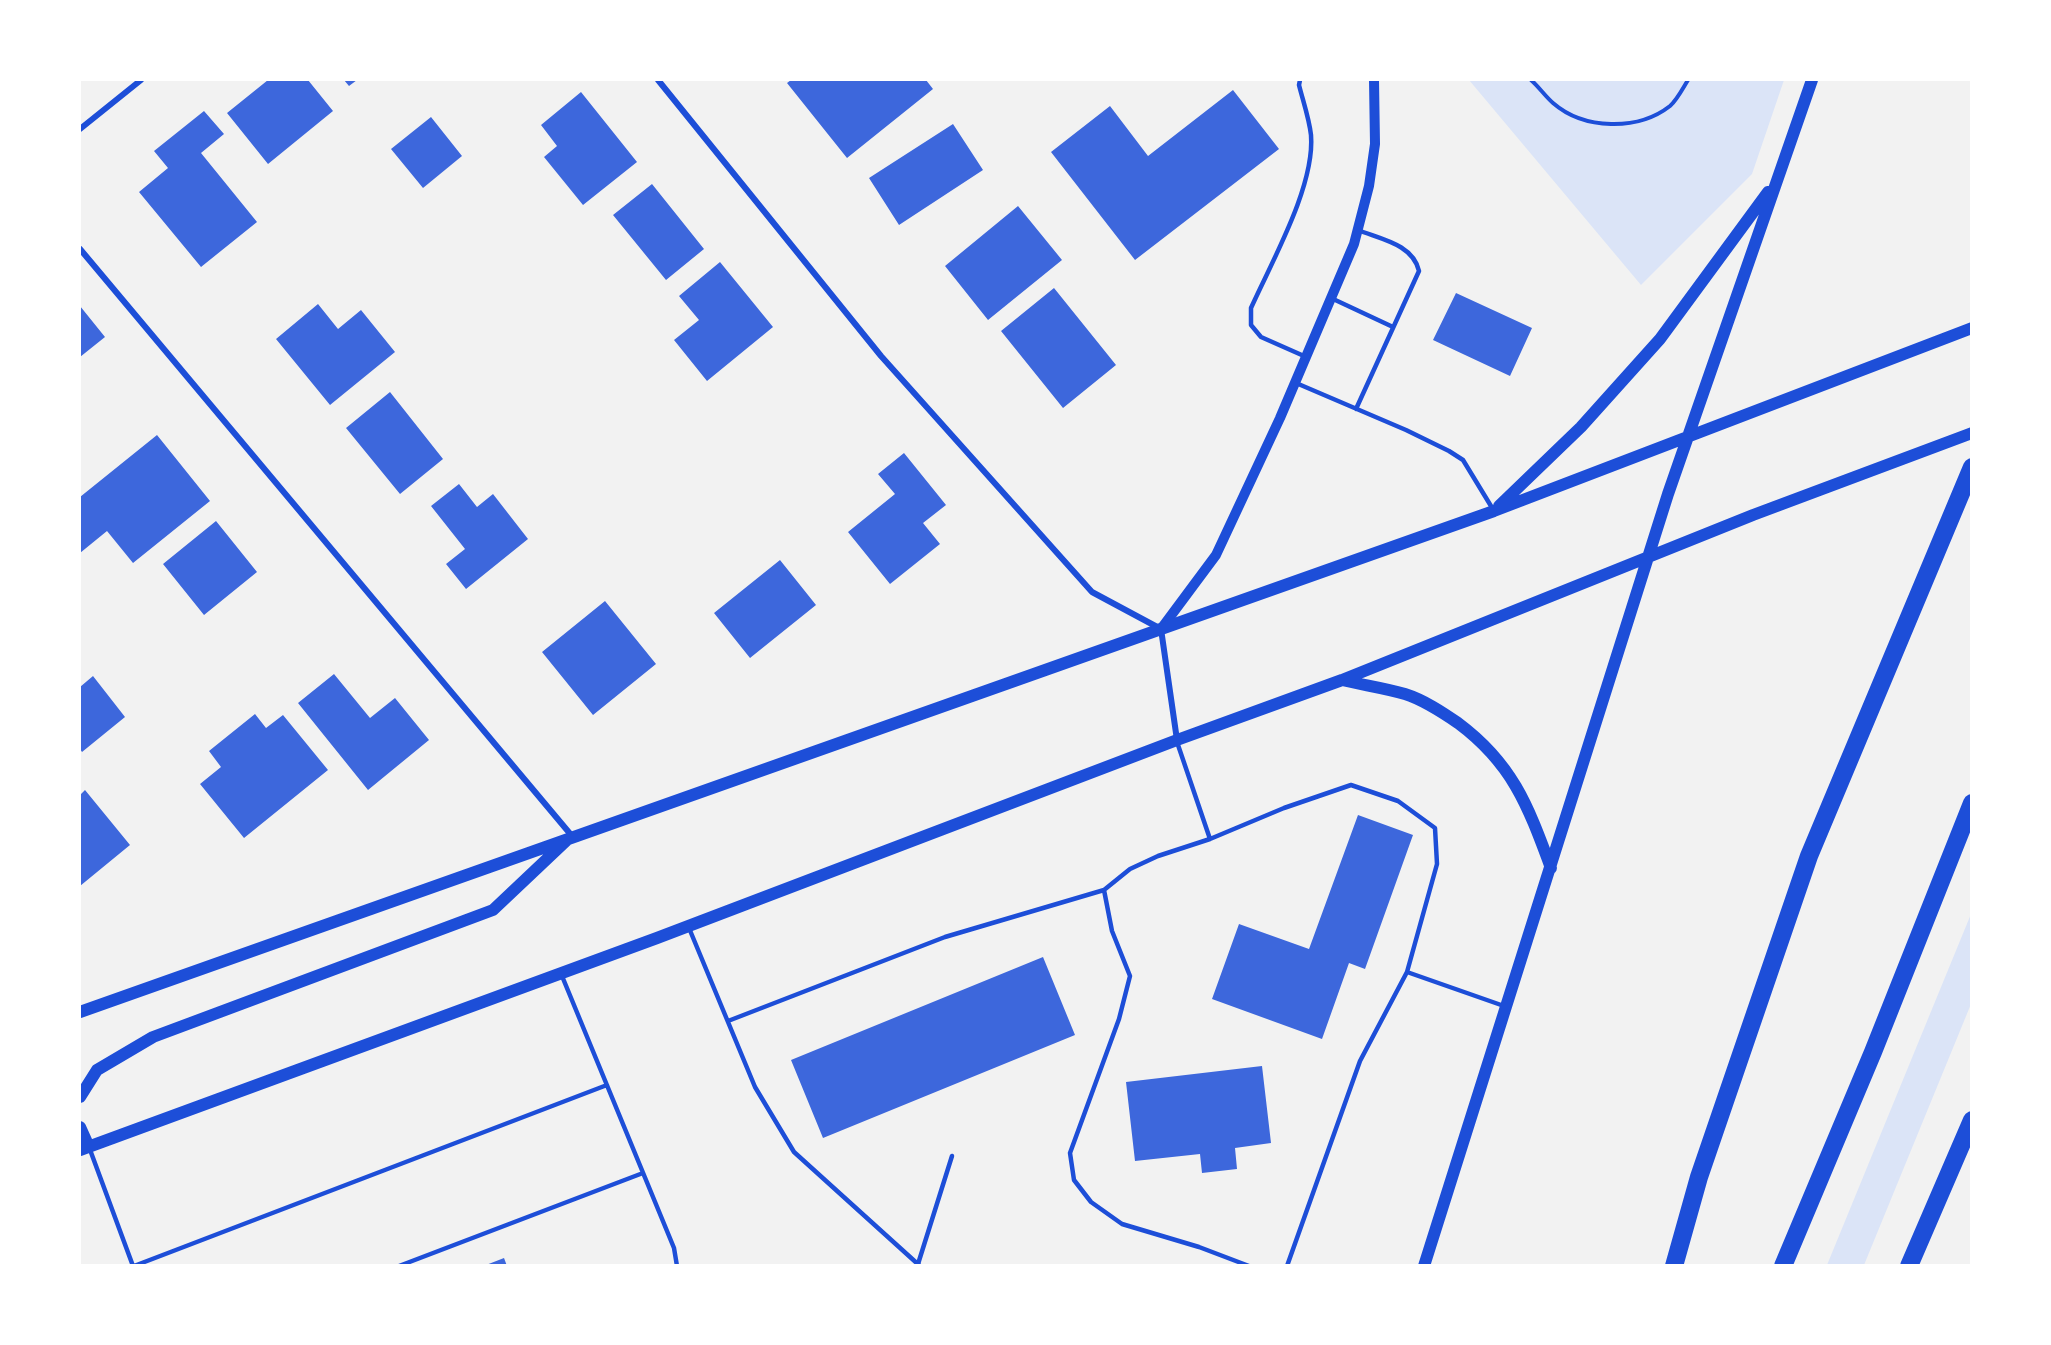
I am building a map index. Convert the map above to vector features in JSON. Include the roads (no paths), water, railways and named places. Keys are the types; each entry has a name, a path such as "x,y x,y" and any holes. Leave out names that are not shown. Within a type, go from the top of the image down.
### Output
{"highway":[{"path":"1674,1266 1699,1177 1809,856 1971,467"},
{"path":"1783,1266 1873,1052 1971,802"},
{"path":"1909,1266 1971,1120"}],"main road":[{"path":"1424,1266 1687,438 1812,80"},
{"path":"1494,511 1581,427 1660,339 1777,178"},
{"path":"80,1012 1494,511 1971,328"},
{"path":"80,1127 84,1149 561,974 1177,740 1342,680 1753,515 1971,432"},
{"path":"1342,680 1407,694 1441,711 1478,738 1498,760 1518,788 1532,815 1551,868"},
{"path":"80,1097 98,1070 153,1037 493,910 572,836"}],"street":[{"path":"80,129 141,80"},
{"path":"658,80 881,356 1092,592 1161,629"},
{"path":"1177,740 1161,629 1216,555 1295,382 1354,244 1369,186 1375,144 1374,80"},
{"path":"80,249 572,836"}],"lane":[{"path":"1300,80 1299,85 1311,135 1308,170 1295,210 1251,308 1251,325 1261,337 1306,356"},
{"path":"1356,409 1419,271 1416,261 1404,248 1358,230"},
{"path":"1330,298 1394,327"},
{"path":"1295,382 1449,451 1462,460 1494,511"},
{"path":"1177,740 1210,839"},
{"path":"728,1021 945,937 1104,890 1130,869 1158,856 1210,839 1284,808 1351,785 1398,801 1435,828 1437,864 1407,972 1360,1061 1287,1266"},
{"path":"1104,890 1112,931 1130,976 1119,1019 1070,1153 1074,1180 1091,1202 1122,1224 1199,1247 1249,1266"},
{"path":"689,926 755,1087 795,1152 919,1265 952,1156"},
{"path":"1407,972 1506,1007"},
{"path":"561,974 674,1248 677,1266"},
{"path":"84,1149 133,1266 607,1085"},
{"path":"399,1266 643,1173"}]}
